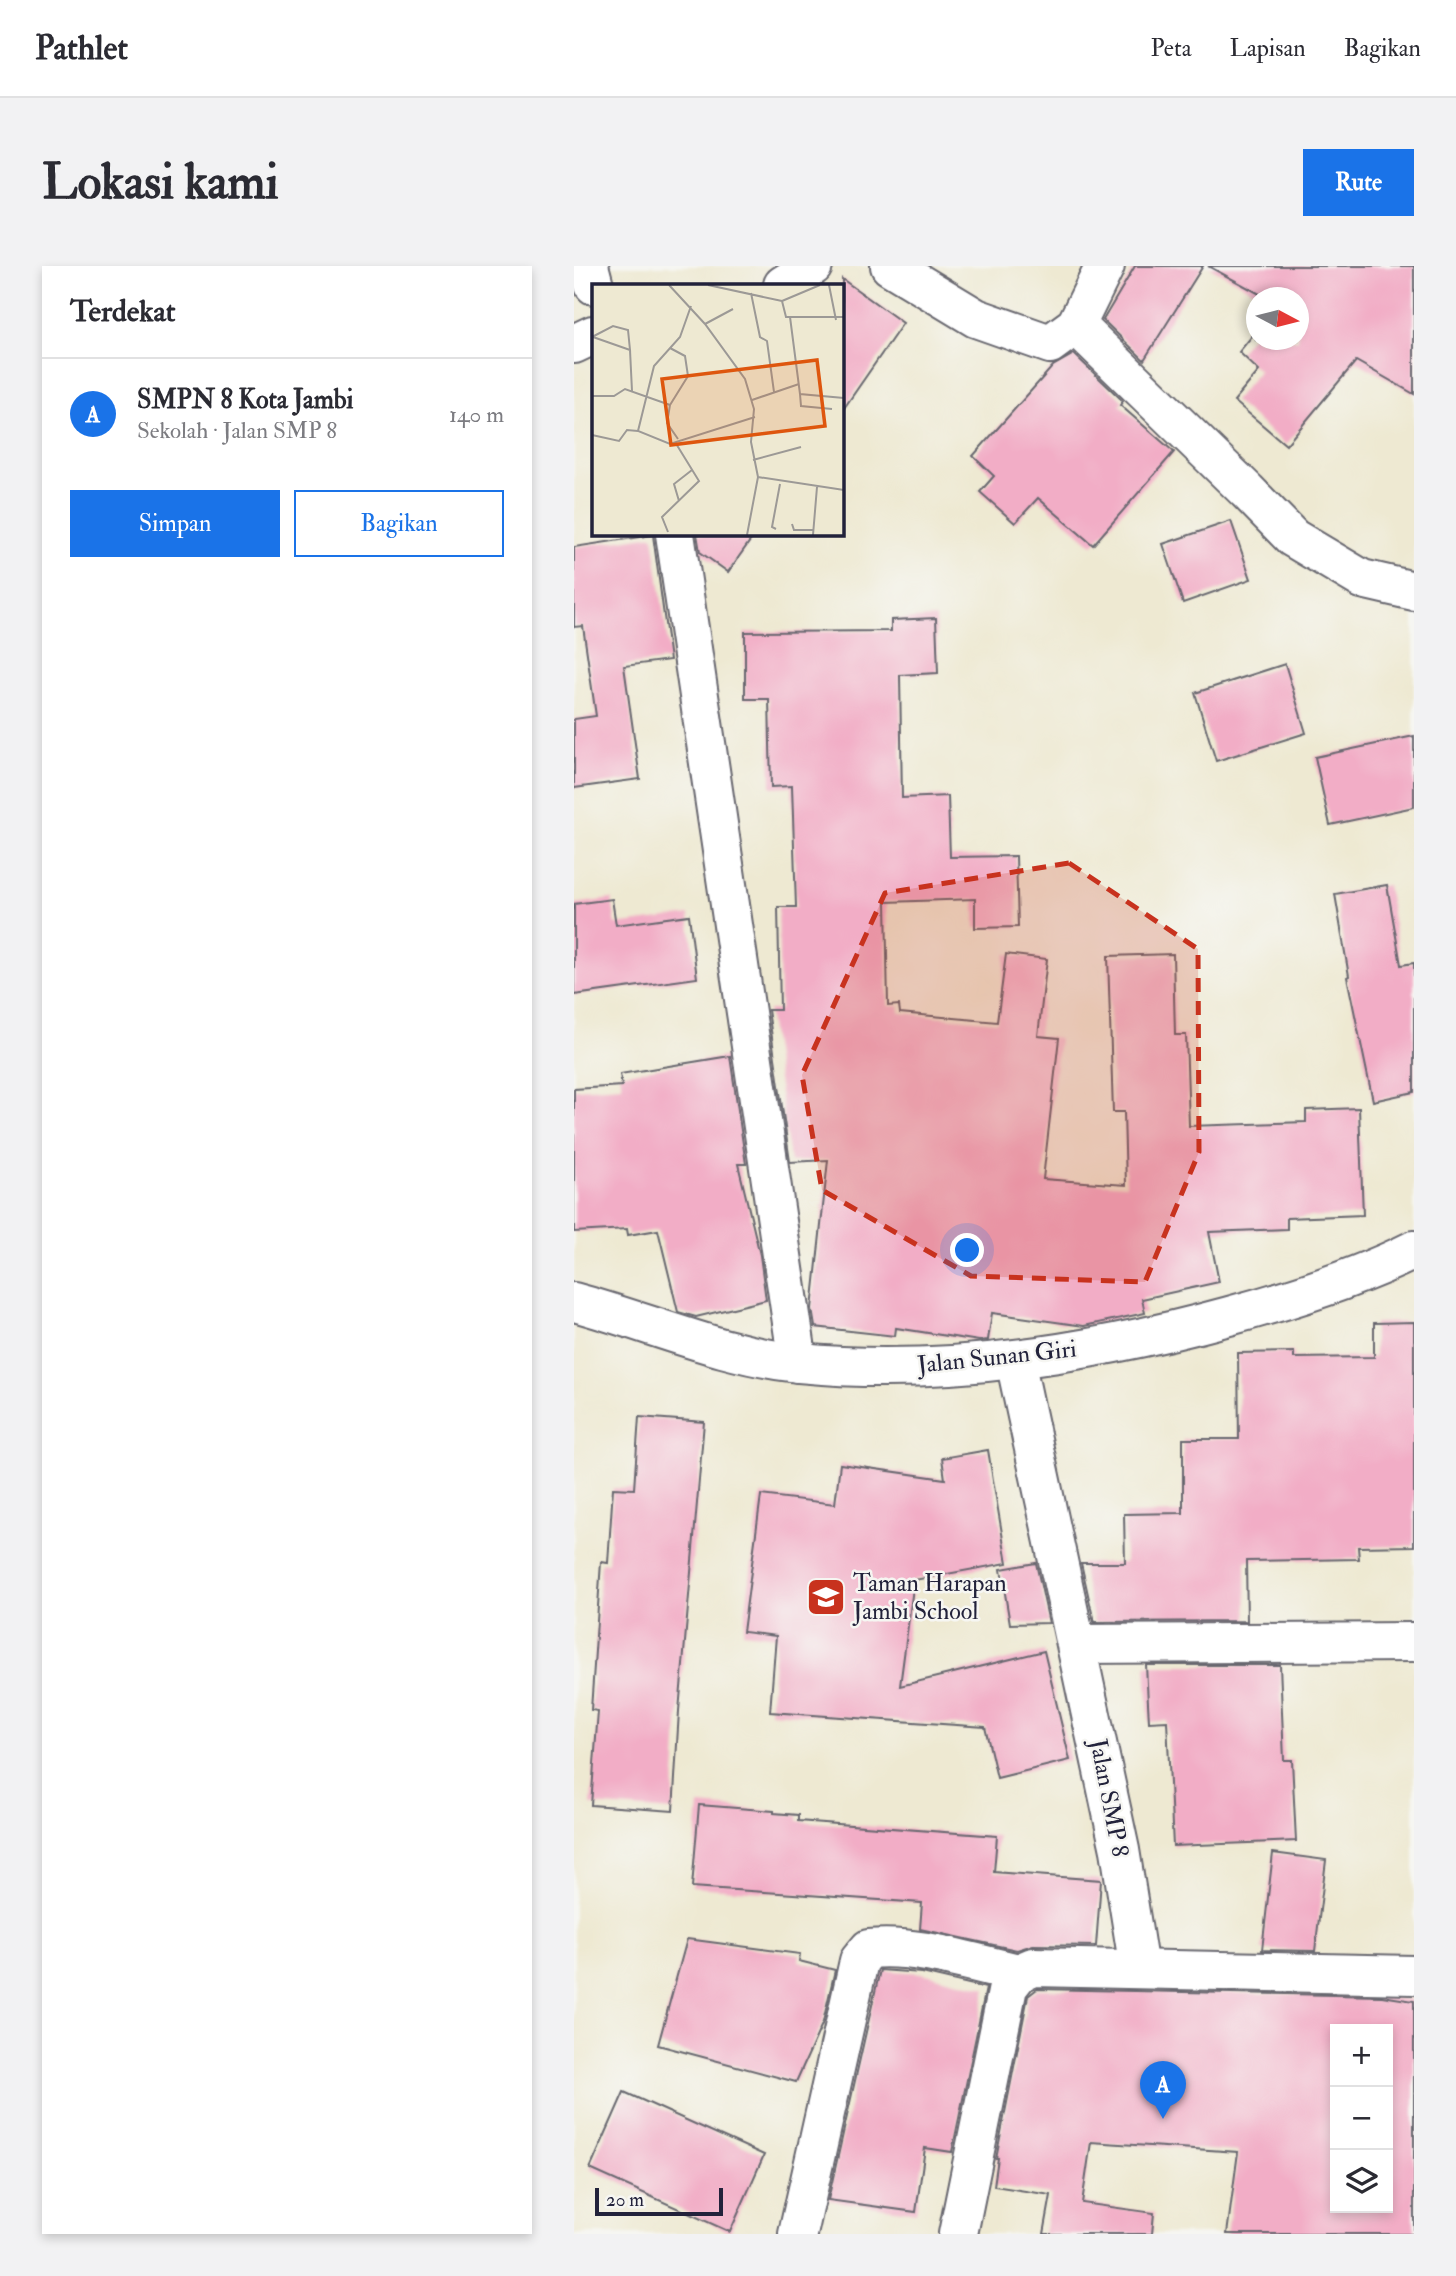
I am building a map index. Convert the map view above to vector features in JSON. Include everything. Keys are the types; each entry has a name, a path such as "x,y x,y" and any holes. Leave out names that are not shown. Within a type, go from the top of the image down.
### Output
{"street":[{"path":"589,266 594,284"},
{"path":"785,284 814,266"},
{"path":"890,266 976,318 1050,344 1076,325 1105,266"},
{"path":"1076,325 1293,538 1362,579 1414,591"},
{"path":"574,344 592,335"},
{"path":"675,536 798,1363"},
{"name":"Jalan Sunan Giri","path":"574,1302 726,1350 798,1363 902,1368 1015,1360 1172,1332 1289,1300 1414,1250"},
{"name":"Jalan SMP 8","path":"1015,1360 1120,1850 1139,1969"},
{"path":"1077,1644 1414,1642"},
{"path":"798,2234 859,1961 869,1949 908,1949 1019,1973"},
{"path":"958,2234 1008,1987 1019,1973 1033,1967 1414,1975"}],"highlighted area":[{"path":"1069,863 1198,949 1199,1152 1145,1282 971,1276 822,1190 802,1075 885,893"}],"building":[{"path":"1135,266 1203,266 1144,360 1103,320"},
{"path":"1208,266 1414,266 1414,394 1356,361 1286,445 1234,401 1259,371 1239,352 1246,343 1246,350 1309,350 1309,287 1247,287"},
{"path":"842,279 903,323 844,408 844,284"},
{"path":"1074,354 1123,401 1120,405 1174,452 1093,545 1038,498 1015,523 980,492 994,476 973,456 1053,366"},
{"path":"1231,521 1251,579 1183,603 1163,544"},
{"path":"653,536 670,660 624,666 640,779 574,788 574,719 596,716 583,626 574,627 574,547"},
{"path":"697,536 754,536 728,572 700,552"},
{"path":"936,618 938,673 900,675 902,798 948,796 950,857 1016,856 1018,927 975,928 975,899 886,902 888,1006 899,1005 900,1013 997,1022 1006,954 1047,959 1038,1036 1059,1038 1043,1179 1126,1185 1124,1112 1113,1112 1108,956 1173,954 1175,1035 1186,1035 1189,1126 1306,1122 1306,1110 1359,1108 1363,1215 1287,1218 1287,1229 1209,1232 1219,1282 1142,1299 1145,1313 1084,1326 992,1313 988,1340 979,1341 896,1328 895,1336 815,1327 812,1309 828,1160 790,1162 768,1010 780,1010 778,907 796,907 792,786 771,787 769,699 745,699 745,632 891,631 891,620"},
{"path":"1285,664 1306,733 1216,761 1195,693"},
{"path":"1414,736 1414,807 1330,825 1315,757"},
{"path":"1387,885 1401,965 1414,963 1414,1092 1373,1101 1347,977 1349,976 1335,894"},
{"path":"612,899 616,925 689,915 697,978 574,995 574,904"},
{"path":"730,1056 746,1164 738,1164 760,1255 766,1300 696,1317 678,1312 658,1230 628,1235 627,1229 574,1232 574,1089 622,1086 620,1074"},
{"path":"1414,1322 1414,1546 1358,1547 1359,1559 1246,1561 1247,1621 1094,1622 1081,1563 1125,1563 1124,1514 1183,1513 1183,1439 1239,1439 1238,1353 1294,1352 1294,1358 1374,1357 1374,1323"},
{"path":"639,1417 704,1422 673,1811 591,1805 598,1711 591,1710 601,1562 608,1563 613,1488 634,1489"},
{"path":"988,1450 1007,1563 914,1580 900,1686 1044,1651 1070,1760 997,1778 985,1727 770,1712 776,1636 743,1632 761,1495 835,1504 840,1464 945,1479 942,1458"},
{"path":"1036,1563 1049,1623 1010,1624 1001,1569"},
{"path":"1146,1665 1280,1665 1284,1760 1292,1760 1296,1841 1173,1846 1167,1721 1149,1722"},
{"path":"699,1805 774,1811 798,1815 798,1821 997,1836 994,1872 1101,1880 1096,1946 1033,1945 1017,1950 920,1929 922,1903 692,1887"},
{"path":"1273,1853 1326,1860 1315,1951 1262,1950"},
{"path":"687,1939 800,1954 799,1961 835,1970 823,2022 796,2082 658,2045"},
{"path":"880,1970 922,1973 986,1988 952,2152 925,2148 916,2212 828,2200"},
{"path":"1037,1989 1382,1996 1414,2001 1414,2234 1227,2234 1238,2152 1091,2142 1082,2203 1154,2213 1152,2234 1044,2234 1051,2195 994,2186 996,2158 1028,1996"},
{"path":"624,2092 764,2155 730,2232 590,2169"}],"place":[{"name":"Taman Harapan Jambi School","path":"826,1597"},
{"name":"SMPN 8 Kota Jambi","path":"1163,2119"}]}
